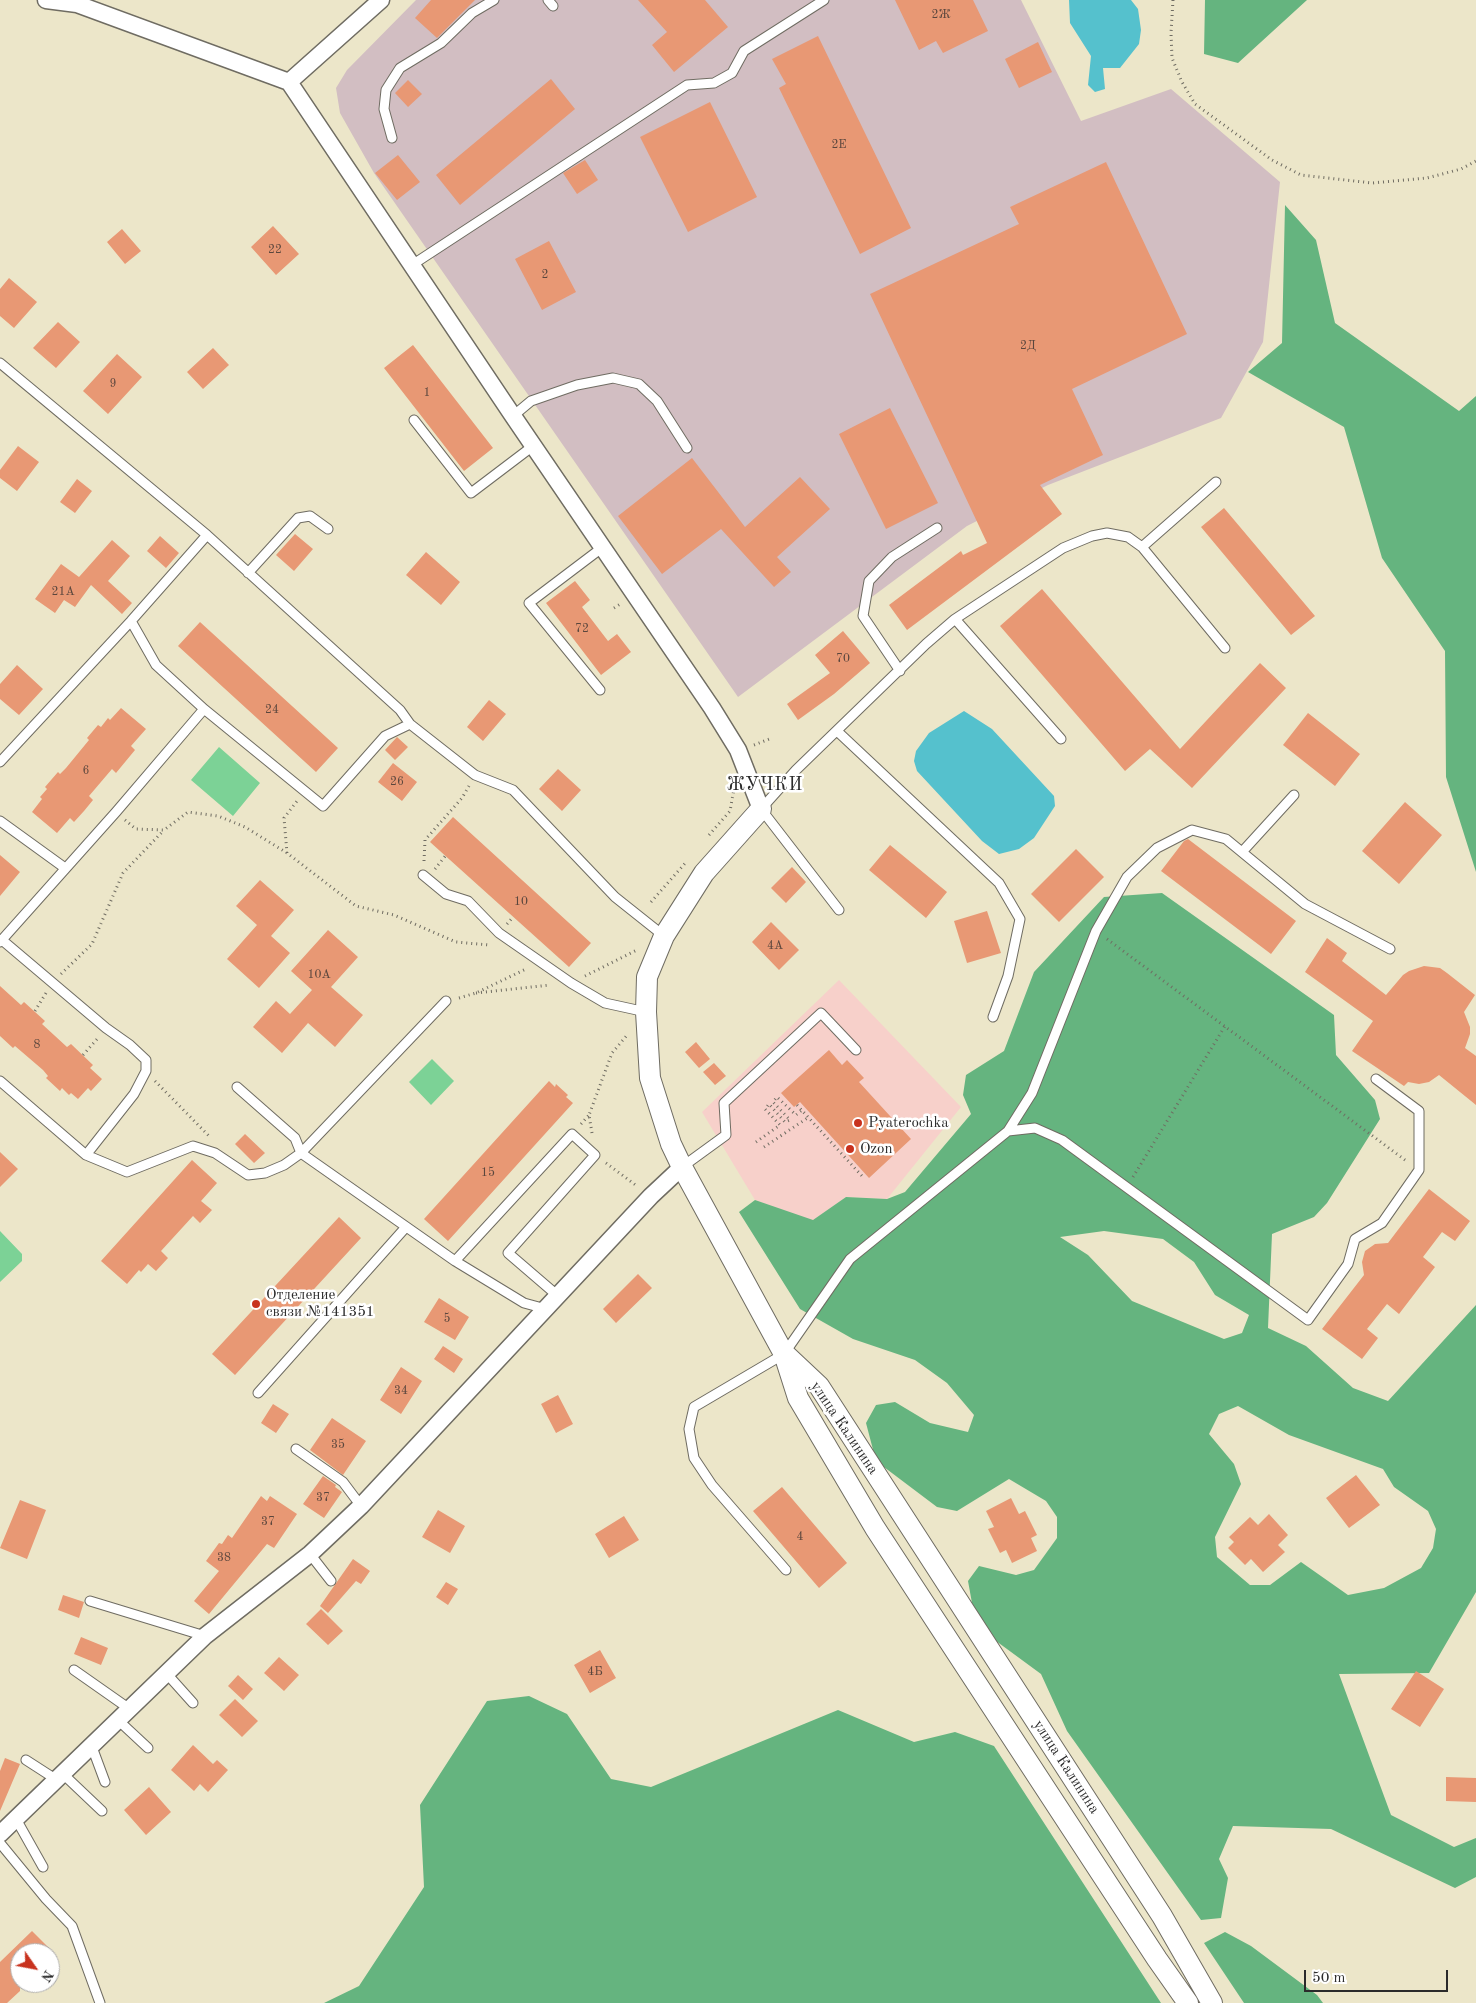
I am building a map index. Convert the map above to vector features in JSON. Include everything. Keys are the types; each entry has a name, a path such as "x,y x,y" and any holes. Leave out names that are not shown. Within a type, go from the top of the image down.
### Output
{"street":[{"path":"46,0 77,2 289,82 533,446 712,708 738,750 761,809 704,873 664,936 647,977 646,1012 650,1078 671,1144 682,1167 784,1354"},
{"path":"289,82 381,0"},
{"path":"0,1834 205,1636 310,1554 361,1506 651,1196 682,1167"},
{"name":"улица Калинина","path":"784,1354 798,1398 875,1528 1188,2003"},
{"name":"улица Калинина","path":"784,1354 818,1386 1162,1916 1212,2003"}],"lane":[{"path":"392,138 384,110 386,90 400,68 441,43 472,13 494,0"},
{"path":"412,265 687,85 714,83 732,73 744,51 824,0"},
{"path":"0,363 207,536 400,710 410,724 475,775 513,790 615,897 664,936"},
{"path":"513,416 531,401 577,385 613,378 639,384 657,401 687,448"},
{"path":"414,420 471,493 533,446"},
{"path":"1142,547 1216,482"},
{"path":"248,573 298,518 310,516 328,529"},
{"path":"900,671 863,616 869,581 892,557 937,528"},
{"path":"839,910 761,809 796,770 955,619 1063,548 1107,533 1128,537 1142,547 1225,648"},
{"path":"0,762 207,536"},
{"path":"600,690 529,604 602,547"},
{"path":"955,619 1061,739"},
{"path":"131,621 156,665 204,709 323,806 385,736 410,724"},
{"path":"86,1155 134,1094 146,1071 146,1060 1,941 116,812 204,709"},
{"path":"837,730 999,883 1020,919 1008,976 993,1017"},
{"path":"1242,852 1294,795"},
{"path":"0,821 65,868"},
{"path":"786,1570 708,1478 694,1458 689,1428 694,1407 784,1354 850,1259 1008,1131 1032,1093 1096,931 1127,877 1157,848 1192,830 1226,839 1305,904 1390,949"},
{"path":"423,875 446,894 468,901 499,933 540,963 605,1003 646,1012"},
{"path":"0,1081 86,1155 127,1172 193,1146 215,1153 248,1175 265,1173 284,1165 301,1153 446,1001"},
{"path":"682,1167 726,1135 724,1104 821,1012 856,1050"},
{"path":"1008,1131 1035,1128 1062,1140 1308,1320 1348,1264 1355,1238 1382,1223 1419,1170 1419,1111 1376,1079"},
{"path":"238,1087 295,1138 301,1153 455,1261 524,1303 546,1309"},
{"path":"455,1261 572,1134 595,1155 508,1254 558,1296"},
{"path":"258,1393 406,1227"},
{"path":"296,1449 343,1482 361,1506"},
{"path":"310,1554 332,1581"},
{"path":"90,1601 205,1636"},
{"path":"74,1670 125,1715 148,1748"},
{"path":"167,1674 193,1703"},
{"path":"92,1747 105,1782"},
{"path":"26,1760 60,1777 102,1811"},
{"path":"16,1819 43,1867"},
{"path":"0,1843 46,1899 72,1926 100,2003"}],"path":[{"path":"1173,0 1172,58 1182,82 1195,104 1272,160 1301,175 1372,183 1427,178 1461,169 1476,161"},
{"path":"423,875 425,840 462,798 475,775"},
{"path":"704,842 730,812 734,796 734,780"},
{"path":"287,853 284,818 304,791"},
{"path":"116,812 136,829 164,830"},
{"path":"34,1012 52,982 92,944 123,873 164,830 188,812 218,816 245,827 287,853 356,906 394,915 456,942 489,945"},
{"path":"652,902 690,857"},
{"path":"1096,931 1419,1170"},
{"path":"446,1001 476,993 514,973 540,963"},
{"path":"646,1012 612,1053 589,1115 595,1155 651,1196"},
{"path":"1127,1188 1225,1026"},
{"path":"83,1055 106,1028"},
{"path":"146,1071 212,1138"},
{"path":"756,1142 780,1126 764,1109 769,1104 785,1122 790,1120 773,1102 778,1097 796,1115 802,1110"},
{"path":"797,1104 862,1176"},
{"path":"764,1147 809,1118"}],"shaded area":[{"path":"416,0 1021,0 1081,121 1171,89 1280,182 1263,342 1221,418 1048,485 967,526 738,697 374,173 340,113 336,88 347,70"},
{"path":"839,980 961,1107 887,1199 846,1197 813,1221 755,1200 702,1112"}],"green space":[{"path":"1205,0 1307,0 1238,63 1204,54"},
{"path":"1285,205 1316,240 1335,323 1459,411 1476,396 1476,872 1446,777 1445,651 1382,558 1344,427 1248,372 1282,343"},
{"path":"219,747 260,783 233,816 191,780"},
{"path":"1162,893 1334,1015 1336,1055 1375,1100 1380,1119 1327,1203 1314,1217 1272,1234 1268,1328 1306,1346 1353,1388 1388,1401 1476,1305 1476,1592 1429,1673 1339,1674 1391,1815 1454,1847 1476,1838 1476,1877 1455,1888 1331,1829 1233,1826 1219,1859 1228,1878 1221,1918 1201,1920 1067,1731 1041,1674 992,1638 972,1603 968,1581 979,1566 1016,1575 1034,1570 1057,1538 1057,1517 1046,1501 1009,1479 957,1511 937,1507 876,1461 866,1423 876,1405 895,1402 930,1423 968,1432 974,1415 947,1383 915,1360 853,1339 800,1309 739,1212 755,1200 813,1220 846,1197 887,1199 905,1192 971,1114 963,1095 966,1075 1004,1051 1034,972 1104,897","holes":["1104,1231 1163,1239 1194,1262 1215,1295 1249,1315 1242,1333 1224,1339 1132,1301 1088,1255 1060,1237","1238,1406 1289,1435 1383,1469 1394,1487 1428,1511 1436,1529 1433,1548 1421,1568 1384,1588 1348,1595 1301,1562 1270,1585 1250,1585 1217,1557 1215,1537 1241,1484 1234,1464 1209,1434 1219,1414"]},
{"path":"432,1059 454,1081 431,1105 409,1082"},
{"path":"0,1231 22,1254 22,1261 0,1282"},
{"path":"529,1696 567,1714 611,1779 651,1787 838,1710 914,1742 955,1732 994,1746 1161,2003 324,2003 359,1986 424,1887 420,1805 487,1701"},
{"path":"1225,1932 1251,1946 1317,1995 1323,2003 1244,2003 1204,1943"}],"water":[{"path":"1069,0 1131,0 1138,9 1141,30 1139,44 1120,68 1103,68 1105,89 1095,92 1088,85 1091,56 1070,23"},
{"path":"964,711 992,729 1054,796 1055,806 1034,838 1019,849 999,854 982,841 917,771 914,761 916,751 929,733"}],"building":[{"path":"431,0 475,0 437,38 415,18"},
{"path":"638,0 705,0 728,27 674,72 652,45 667,32"},
{"path":"895,0 973,0 988,31 943,53 936,41 919,50"},
{"path":"818,36 911,228 860,254 779,88 786,84 772,59"},
{"path":"1038,42 1052,72 1019,88 1005,59"},
{"path":"551,79 575,109 460,205 436,175"},
{"path":"408,80 422,94 408,107 395,93"},
{"path":"710,102 757,197 688,232 640,137"},
{"path":"398,155 420,182 397,200 375,173"},
{"path":"585,160 598,180 577,194 563,173"},
{"path":"1106,162 1187,334 1072,389 1103,455 1040,485 1062,514 907,630 889,605 961,551 963,555 987,543 870,294 1019,224 1010,207"},
{"path":"273,226 299,254 276,275 251,247"},
{"path":"122,229 141,251 125,264 107,242"},
{"path":"549,241 576,292 542,310 515,259"},
{"path":"9,278 37,302 14,328 0,316 0,289"},
{"path":"58,322 80,342 56,368 33,348"},
{"path":"413,345 493,448 464,471 384,368"},
{"path":"213,348 229,365 203,389 187,372"},
{"path":"117,354 142,377 108,414 83,391"},
{"path":"890,408 938,503 886,529 839,434"},
{"path":"18,446 39,462 17,491 0,478 0,470"},
{"path":"692,458 745,527 800,477 830,509 777,557 791,572 774,587 721,529 662,574 618,516"},
{"path":"77,479 92,491 75,513 60,502"},
{"path":"1224,508 1315,616 1291,635 1201,527"},
{"path":"295,534 313,549 294,571 276,555"},
{"path":"160,536 179,553 166,568 147,551"},
{"path":"112,540 130,556 108,581 132,603 122,614 91,585 75,607 64,600 55,613 35,599 61,564 79,577"},
{"path":"426,552 460,582 441,605 406,575"},
{"path":"575,581 590,600 582,607 608,641 617,634 631,652 601,675 546,603"},
{"path":"1042,589 1180,749 1260,663 1286,688 1192,788 1150,749 1125,771 1000,626"},
{"path":"200,622 338,748 316,772 178,646"},
{"path":"843,631 870,663 834,694 798,720 787,704 830,673 815,655"},
{"path":"17,665 43,689 19,715 0,699 0,684"},
{"path":"489,700 506,714 483,741 467,727"},
{"path":"121,708 146,729 131,746 135,750 116,773 112,769 89,796 93,800 84,811 74,822 70,818 57,833 32,812 42,799 40,797 47,789 45,787 58,772 60,774 66,768 89,740 87,738 98,725 101,727 108,718 110,720"},
{"path":"1308,713 1360,754 1335,786 1283,745"},
{"path":"397,737 408,747 395,760 385,750"},
{"path":"393,763 417,782 402,801 378,782"},
{"path":"558,769 581,790 562,811 539,789"},
{"path":"1405,802 1442,835 1399,884 1362,851"},
{"path":"453,817 591,943 569,967 430,842"},
{"path":"1188,839 1296,921 1271,954 1161,871 1184,841"},
{"path":"890,845 947,892 926,918 869,870"},
{"path":"1076,849 1104,877 1059,922 1031,894"},
{"path":"0,855 20,872 0,896"},
{"path":"792,867 806,882 786,903 771,888"},
{"path":"260,880 294,910 271,936 290,953 259,988 227,959 257,925 236,906"},
{"path":"987,911 1001,953 967,963 954,921"},
{"path":"771,922 799,950 779,970 752,942"},
{"path":"328,930 358,957 331,987 363,1015 335,1047 308,1023 282,1053 253,1027 276,1001 290,1014 312,990 291,971"},
{"path":"1327,938 1347,953 1342,961 1386,995 1403,975 1424,966 1440,968 1475,995 1464,1012 1470,1027 1470,1034 1465,1048 1476,1056 1476,1105 1439,1075 1429,1082 1419,1084 1408,1082 1404,1086 1352,1051 1373,1021 1305,972"},
{"path":"0,986 21,1005 24,1002 45,1021 42,1024 67,1047 71,1044 93,1065 90,1068 102,1079 91,1091 88,1088 78,1099 71,1093 69,1095 62,1088 60,1091 46,1078 48,1076 43,1070 0,1036"},
{"path":"696,1042 710,1059 699,1068 685,1052"},
{"name":"Pyaterochka","path":"829,1050 842,1065 847,1060 864,1078 859,1082 911,1139 869,1178 800,1102 794,1107 781,1093"},
{"path":"714,1063 726,1076 715,1085 703,1072"},
{"path":"549,1081 555,1087 556,1084 568,1095 566,1097 573,1103 448,1241 424,1219"},
{"path":"245,1134 265,1153 254,1163 235,1144"},
{"path":"0,1152 18,1169 0,1187"},
{"path":"192,1160 217,1183 201,1201 212,1210 200,1223 193,1216 161,1251 168,1258 156,1271 148,1264 141,1272 139,1270 127,1284 101,1261"},
{"path":"1429,1189 1470,1221 1455,1241 1442,1232 1423,1257 1435,1267 1399,1314 1387,1304 1367,1329 1378,1338 1362,1359 1322,1329 1364,1275 1362,1262 1365,1251 1375,1244 1388,1243"},
{"path":"339,1217 361,1238 235,1375 212,1354"},
{"path":"638,1274 652,1288 616,1323 603,1309"},
{"path":"439,1298 469,1317 455,1340 424,1322"},
{"path":"443,1346 463,1359 454,1373 434,1359"},
{"path":"401,1367 422,1381 401,1414 380,1400"},
{"path":"558,1395 573,1424 556,1433 541,1404"},
{"path":"273,1404 289,1414 276,1433 261,1423"},
{"path":"332,1418 366,1441 343,1475 310,1450"},
{"path":"1356,1475 1380,1505 1349,1528 1326,1498"},
{"path":"323,1476 342,1492 324,1518 303,1504"},
{"path":"782,1487 847,1563 819,1588 753,1511"},
{"path":"261,1496 267,1501 270,1496 297,1514 274,1548 267,1544 209,1614 194,1601 219,1571 206,1561 219,1543 222,1544 228,1535 232,1538"},
{"path":"1011,1498 1019,1514 1025,1511 1037,1535 1031,1538 1037,1551 1012,1563 1006,1550 1000,1553 988,1529 994,1527 986,1511"},
{"path":"20,1500 46,1510 27,1559 0,1548"},
{"path":"438,1510 465,1526 450,1553 422,1537"},
{"path":"1269,1514 1288,1535 1278,1545 1285,1552 1263,1572 1251,1559 1245,1565 1228,1548 1234,1542 1229,1537 1250,1517 1258,1525"},
{"path":"624,1516 639,1540 609,1558 595,1534"},
{"path":"353,1559 370,1571 361,1584 356,1581 328,1613 320,1606"},
{"path":"446,1582 458,1589 448,1605 436,1597"},
{"path":"63,1595 84,1602 79,1618 58,1610"},
{"path":"321,1609 343,1631 328,1645 306,1624"},
{"path":"81,1637 108,1648 101,1665 74,1654"},
{"path":"600,1650 616,1678 590,1693 574,1665"},
{"path":"279,1657 299,1675 284,1691 264,1673"},
{"path":"1416,1671 1444,1689 1420,1727 1391,1709"},
{"path":"238,1675 253,1689 243,1700 228,1686"},
{"path":"235,1699 258,1721 242,1737 219,1715"},
{"path":"193,1745 213,1764 217,1760 228,1770 208,1792 200,1784 194,1791 171,1770"},
{"path":"5,1758 20,1764 0,1811 0,1771"},
{"path":"1446,1777 1476,1778 1476,1802 1446,1801"},
{"path":"149,1787 171,1812 146,1835 124,1810"},
{"path":"32,1931 44,1943 20,1943"},
{"path":"10,1952 10,1993 18,1993 7,2003 0,2003 0,1962"}],"place":[{"name":"Pyaterochka","path":"858,1123"},
{"name":"Ozon","path":"850,1149"},
{"name":"Отделение связи №141351","path":"256,1304"}],"district":[{"name":"ЖУЧКИ","path":"765,785"}]}
